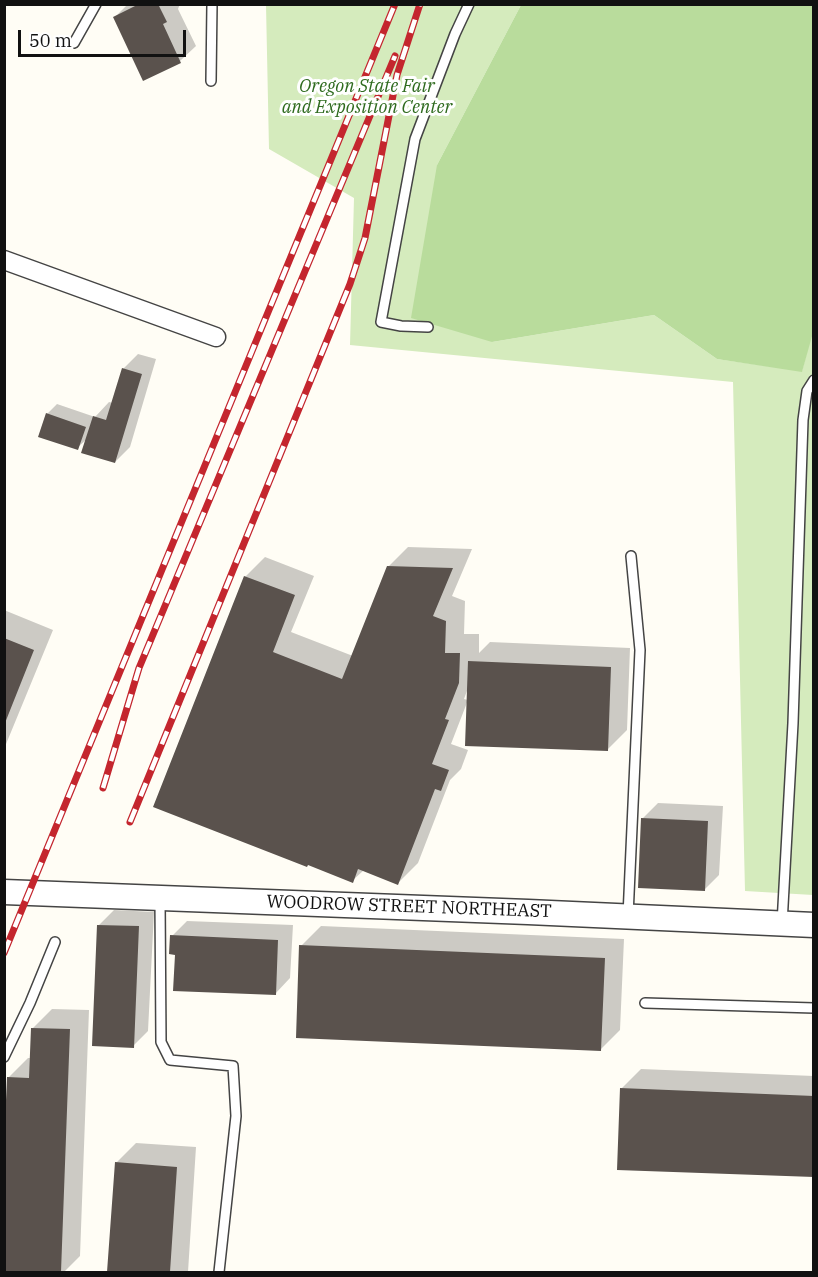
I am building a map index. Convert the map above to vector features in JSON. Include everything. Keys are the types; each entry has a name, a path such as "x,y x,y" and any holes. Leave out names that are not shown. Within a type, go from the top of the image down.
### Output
{"street":[{"path":"4,260 216,337"},
{"name":"WOODROW STREET NORTHEAST","path":"4,892 813,925"}],"lane":[{"path":"74,43 96,4"},
{"path":"211,81 212,4"},
{"path":"428,327 401,326 381,322 415,138 469,4"},
{"path":"782,924 793,723 803,420 807,391 813,380"},
{"path":"628,916 640,651 631,556"},
{"path":"160,897 161,1042 170,1060 233,1066 236,1116 219,1272"},
{"path":"4,1057 30,1003 54,942"},
{"path":"645,1003 813,1008"}],"green space":[{"name":"Oregon State Fair and Exposition Center","path":"266,5 521,5 437,165 492,342 654,315 717,359 802,371 813,329 813,895 745,891 733,382 350,345 354,198 269,149"},
{"path":"521,5 813,5 814,329 802,372 717,359 654,315 492,342 411,318 437,165"}],"building":[{"path":"139,4 158,4 167,22 163,24 181,63 143,81 113,17"},
{"path":"122,368 142,374 115,463 81,453 93,416 106,420"},
{"path":"46,413 86,427 78,450 38,437"},
{"path":"387,566 453,568 433,616 446,621 445,653 460,653 459,683 445,719 449,720 432,764 449,770 441,791 435,789 398,885 358,869 353,883 153,807 244,576 295,595 273,652 342,679"},
{"path":"4,638 34,650 5,723 4,723"},
{"path":"468,661 611,667 608,751 465,746"},
{"path":"641,818 708,821 705,891 638,888"},
{"path":"97,925 139,926 134,1048 92,1046"},
{"path":"170,935 278,940 276,995 173,991 175,955 169,954"},
{"path":"299,945 605,958 601,1051 296,1038"},
{"path":"31,1028 70,1029 61,1272 4,1272 4,1146 7,1077 29,1078"},
{"path":"620,1088 814,1096 814,1177 617,1170"},
{"path":"115,1162 177,1167 170,1272 107,1272"}],"railway":[{"path":"4,953 395,4"},
{"path":"130,822 350,284 365,238 397,75 420,4"},
{"path":"103,788 139,668 395,56"}]}
